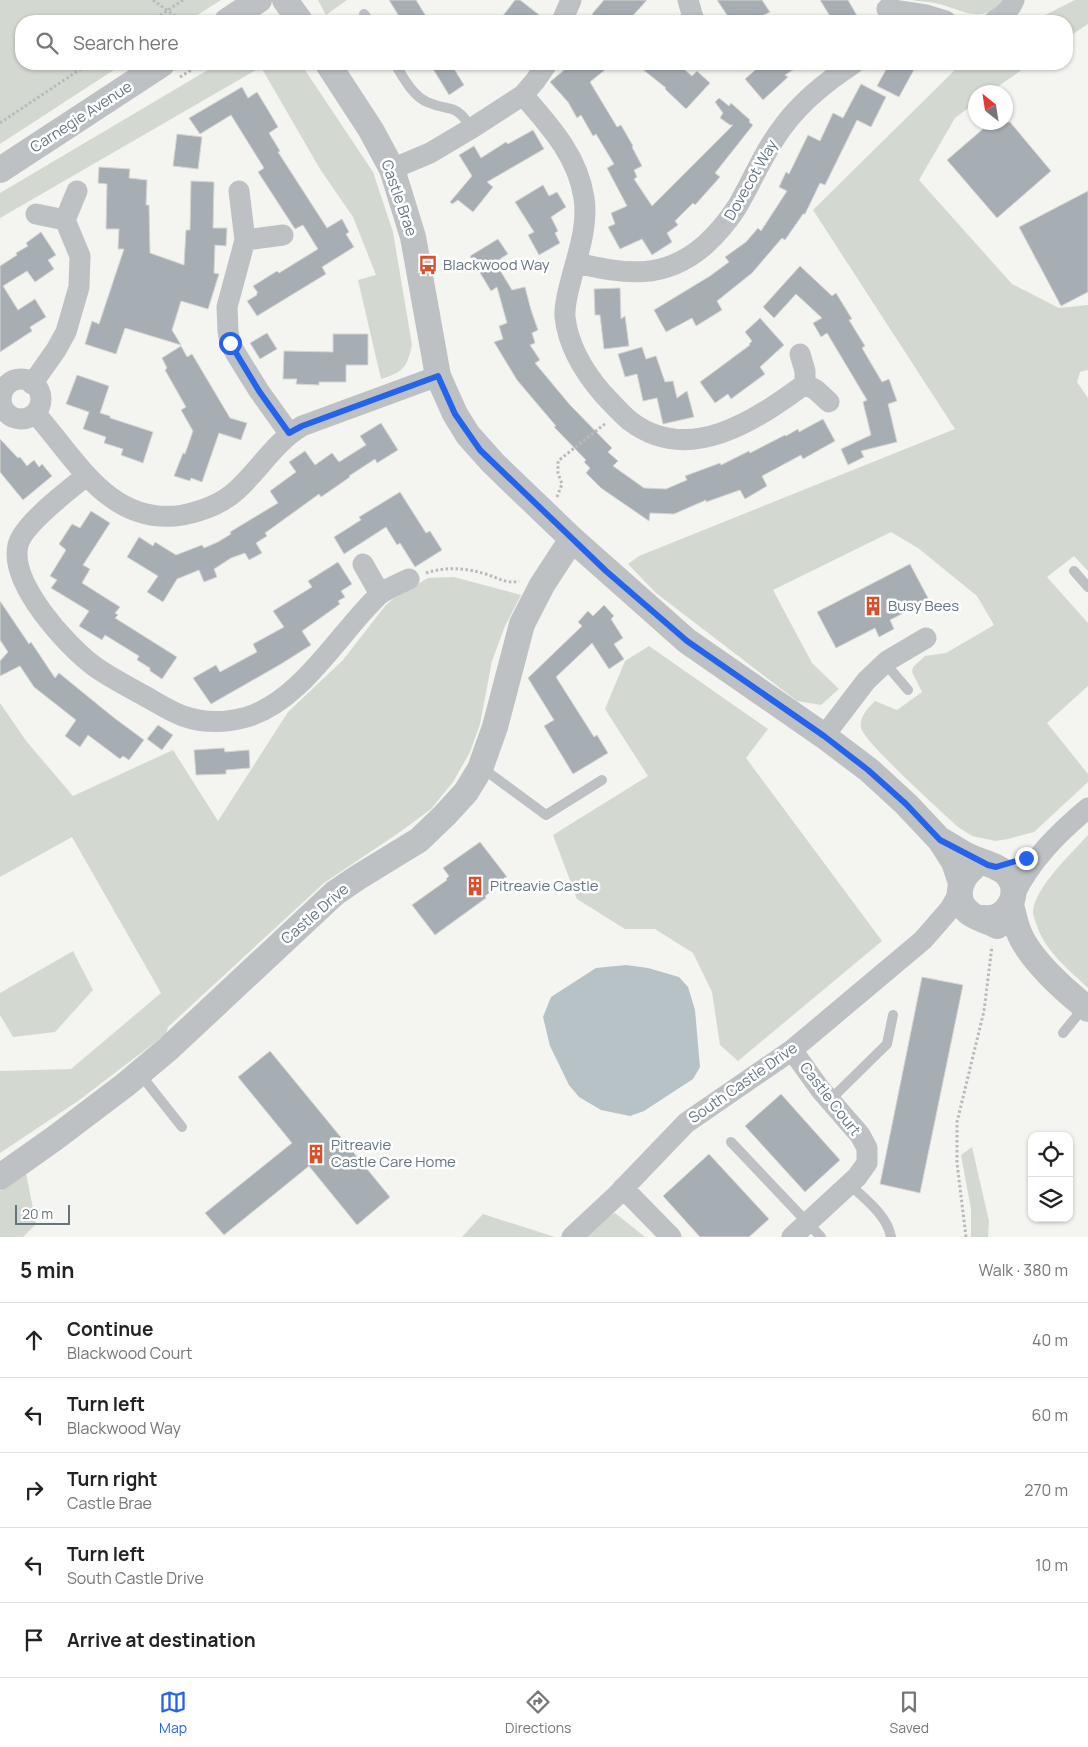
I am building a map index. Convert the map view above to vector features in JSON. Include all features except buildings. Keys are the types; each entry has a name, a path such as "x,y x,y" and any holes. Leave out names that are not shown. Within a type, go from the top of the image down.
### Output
{"street":[{"path":"235,15 259,0"},
{"path":"285,0 296,15"},
{"path":"688,0 692,15"},
{"path":"1004,15 1012,6 1014,0"},
{"path":"886,10 926,15"},
{"name":"Carnegie Avenue","path":"0,170 153,70"},
{"name":"Castle Brae","path":"332,70 371,130 392,169 413,238 438,376 455,414 468,435 480,450 572,539 687,641 824,736 875,775 940,840 954,862 964,907 1026,946"},
{"path":"392,169 430,153 472,128 523,94 536,81 543,70"},
{"name":"Dovecot Way","path":"576,262 612,271 635,273 650,272 681,262 693,255 718,233 737,208 784,124 809,96 845,70"},
{"path":"523,94 563,143 580,183 584,198 584,227 565,305 565,318 574,350 582,365 619,412 631,422 656,435 682,439 697,438 720,433 746,423 779,403 805,384"},
{"path":"32,384 66,332 79,287 80,256 65,220 77,191"},
{"path":"239,191 245,240 227,307 230,343 259,391 289,433"},
{"path":"36,214 65,220"},
{"path":"245,240 282,235"},
{"path":"800,354 805,371 805,384"},
{"path":"35,413 86,476 106,496 131,510 157,516 178,515 194,513 216,504 238,489 289,433 302,426 438,376"},
{"path":"22,380 36,387 40,397 38,408 35,413 26,418 20,419 8,415 2,405 1,394 4,388 12,381 22,380"},
{"path":"805,384 816,390 829,402"},
{"path":"86,476 50,506 18,544 18,562 29,593 71,647 84,658 107,675 183,716 213,722 228,721 247,717 264,710 294,687 322,661 380,594 409,579"},
{"name":"Castle Drive","path":"0,1177 140,1073 335,893 419,840 461,798 480,769 495,727 522,624 542,585 572,539"},
{"path":"363,564 380,594"},
{"path":"824,736 866,681 894,656 926,638"},
{"path":"987,921 1005,912 1023,877 1043,850 1088,808"},
{"name":"Castle Brae","path":"940,840 1003,870 1010,877 1013,886 1012,900 1018,931 1026,946 1054,979 1086,1007"},
{"path":"960,887 965,875 979,866 992,866 1026,858 1043,850"},
{"name":"South Castle Drive","path":"572,1237 624,1188 686,1123 792,1050 923,940 950,909 960,887"},
{"name":"South Castle Drive","path":"923,940 956,922 987,921"},
{"name":"Castle Court","path":"792,1050 829,1101 860,1135 867,1148 867,1163 814,1229 792,1237"},
{"path":"624,1188 671,1237"}],"lane":[{"path":"399,70 411,88 426,101 459,111 472,128"},
{"path":"1074,572 1088,588"},
{"path":"885,663 908,690"},
{"path":"480,769 489,773 546,815 602,780"},
{"path":"1064,1033 1086,1007"},
{"path":"829,1101 887,1044 892,1014"},
{"path":"140,1073 182,1127"},
{"path":"731,1142 814,1229"},
{"path":"849,1184 882,1217 890,1229 891,1237"}],"path":[{"path":"153,0 174,15"},
{"path":"161,15 183,0"},
{"path":"0,123 79,70"},
{"path":"543,511 559,495 562,484 558,473 558,461 619,412"},
{"path":"409,579 436,570 455,568 488,575 502,581 518,582 524,577"},
{"path":"966,1237 957,1163 957,1122 984,1011 993,940 987,921"}],"shaded area":[{"path":"0,0 221,0 197,15 15,15 15,70 114,70 0,144"},
{"path":"318,0 347,0 326,15"},
{"path":"912,0 1002,0 990,12 976,14 938,4"},
{"path":"1075,0 1088,0 1088,24 1073,34 1073,15 1045,15"},
{"path":"208,70 256,70 0,218 0,193"},
{"path":"263,70 305,70 373,172 393,232 412,345 403,368 381,379 358,280 376,275 353,217 320,169"},
{"path":"955,70 1021,70 1000,85 968,85 968,108 955,118 919,180 1012,284 1059,308 1088,305 1088,370 1080,372 1077,382 1088,398 1088,571 1074,556 1047,577 1088,623 1088,686 1047,723 1088,774 1088,782 1034,832 995,841 972,836 958,827 889,762 861,728 863,716 875,701 897,710 922,692 912,672 913,667 925,656 946,653 994,625 977,596 918,548 891,532 773,590 812,663 839,689 821,705 797,701 656,593 628,564 639,556 955,429 813,210"},
{"path":"454,577 521,595 505,626 492,661 480,724 470,752 453,782 431,809 324,883 168,1027 166,1034 78,1101 0,1153 0,1071 71,1069 161,993 72,837 0,877 0,703 27,742 73,796 173,750 218,821 288,712 343,660 385,606 395,597 428,578"},
{"path":"649,646 768,729 746,758 882,941 738,1061 720,1045 712,992 693,953 655,929 625,929 577,899 553,835 648,776 605,709 625,661"},
{"path":"1088,835 1088,988 1065,966 1045,942 1033,912 1040,892 1047,882"},
{"path":"73,951 93,990 55,1032 13,1037 0,1015 0,993"},
{"path":"626,965 648,968 679,977 688,987 695,1010 700,1067 693,1079 644,1111 630,1116 601,1110 579,1097 569,1085 550,1046 543,1017 551,997 596,968"},
{"path":"972,1147 989,1221 988,1237 971,1237 971,1209 961,1155"},
{"path":"26,1173 36,1224 23,1237 0,1237 0,1191"},
{"path":"615,1213 645,1237 561,1237"},
{"path":"483,1214 555,1237 462,1237"}],"place":[{"name":"Blackwood Way","path":"428,265"},
{"name":"Busy Bees","path":"873,606"},
{"name":"Pitreavie Castle","path":"475,886"},
{"name":"Pitreavie Castle Care Home","path":"316,1154"}],"route":[{"path":"230,343 259,391 289,433 302,426 438,376 455,414 480,450 606,571 687,641 824,736 868,770 906,804 940,840 967,855 996,867 1026,858"}]}
